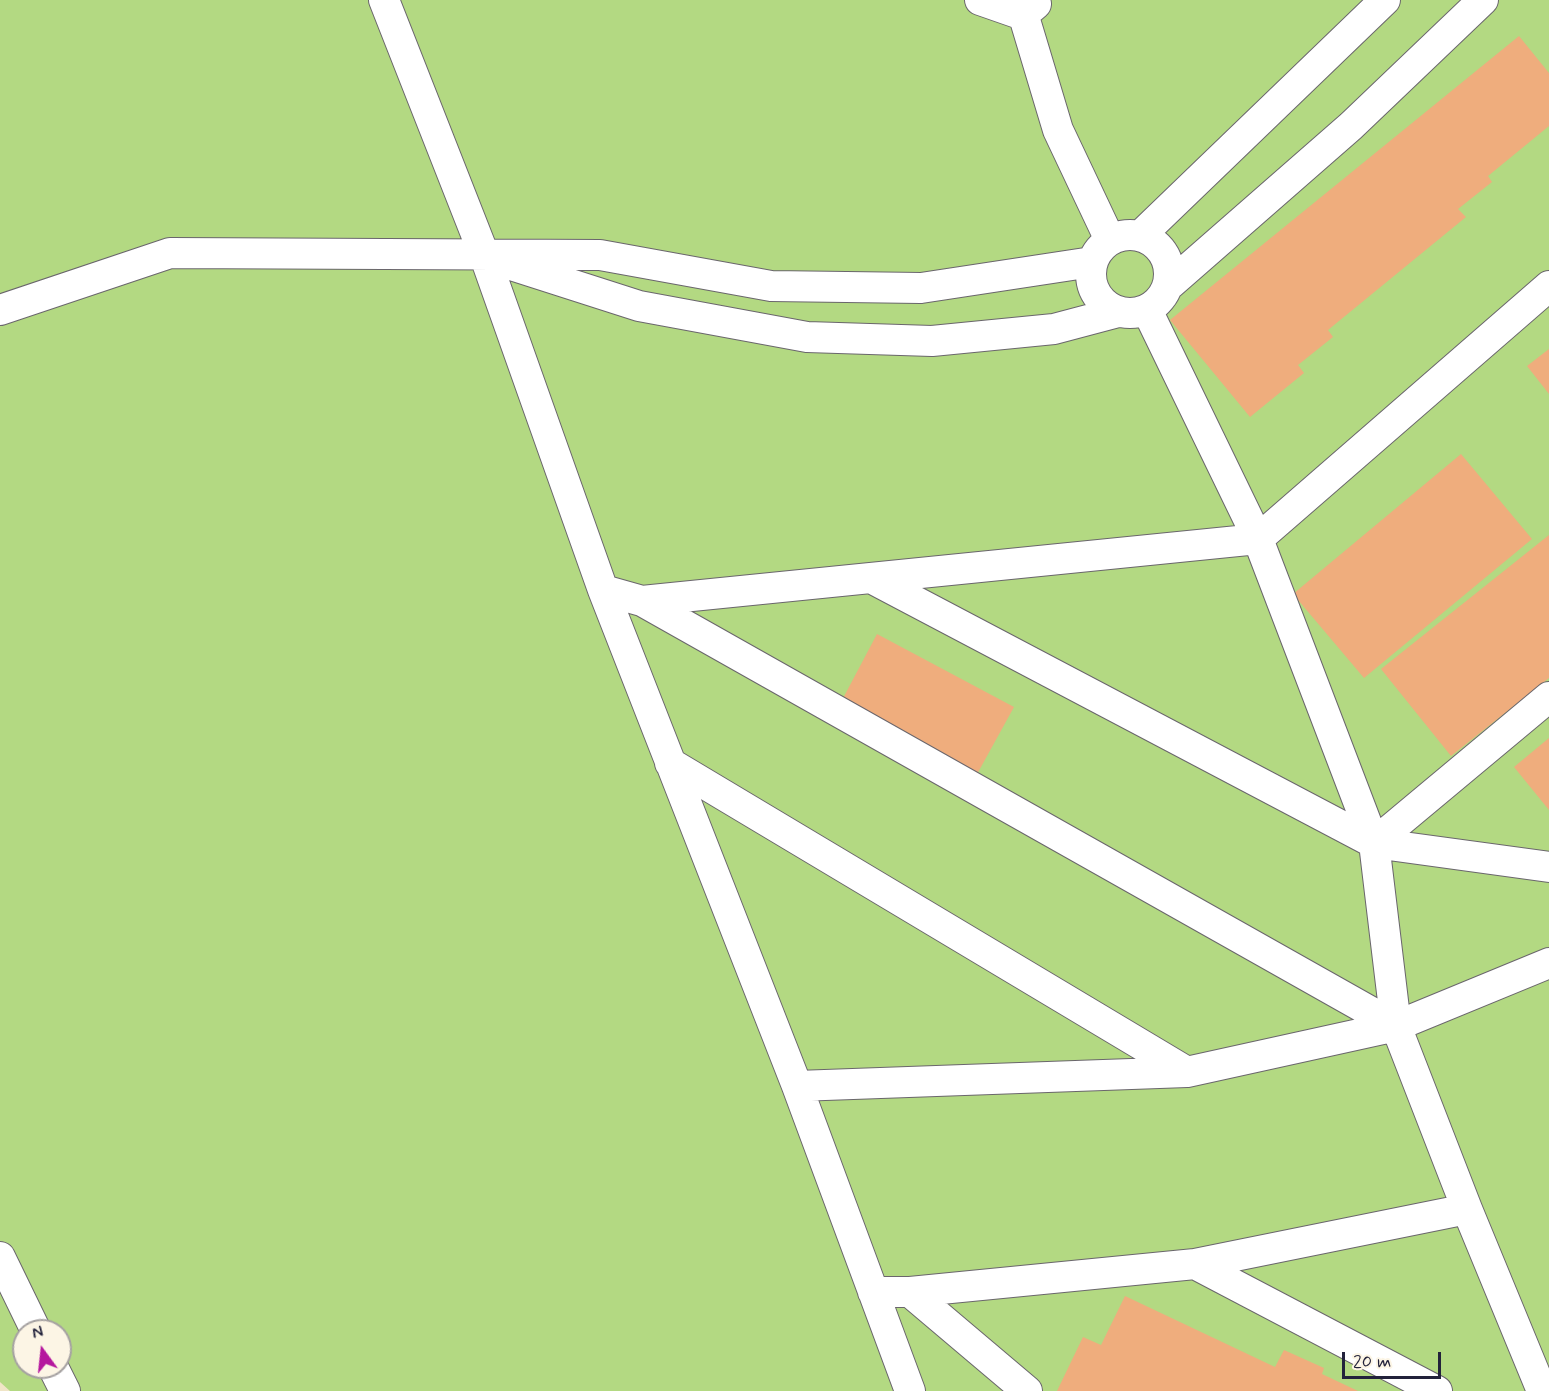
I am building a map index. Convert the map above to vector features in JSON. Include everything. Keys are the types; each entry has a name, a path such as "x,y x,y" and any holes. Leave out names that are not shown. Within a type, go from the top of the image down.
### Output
{"street":[{"path":"384,0 485,257 603,590 797,1086 910,1391"},
{"path":"980,0 1028,5 1058,130 1101,251 1091,277 1095,292 1104,304 1133,311 1258,539 1374,843 1396,1026 1467,1209 1542,1391"},
{"path":"1140,236 1385,0"},
{"path":"485,257 639,306 807,337 932,341 1054,329 1133,311 1160,300 1168,286 1351,126 1483,0"},
{"path":"0,310 170,253 357,253 485,257 600,255 771,286 921,288 1101,251 1125,235 1140,236 1155,243 1165,255 1170,270 1168,286"},
{"path":"642,601 1258,539 1549,286"},
{"path":"871,578 1374,843 1549,867"},
{"path":"603,590 642,601 1396,1026"},
{"path":"1374,843 1549,697"},
{"path":"670,764 1187,1072"},
{"path":"797,1086 1187,1072 1396,1026 1549,963"},
{"path":"873,1292 910,1292 1195,1264 1467,1209"},
{"path":"0,1257 30,1319"},
{"path":"1195,1264 1437,1391"},
{"path":"910,1292 1027,1391"}],"green space":[{"path":"0,0 1549,0 1549,1391 10,1391 0,1382"}],"building":[{"path":"1519,36 1549,73 1549,126 1488,176 1492,182 1458,209 1466,217 1328,330 1333,337 1298,365 1304,373 1250,417 1170,320"},
{"path":"1549,349 1549,394 1527,366"},
{"path":"1461,454 1532,539 1364,678 1293,594"},
{"path":"1549,535 1549,678 1451,756 1381,669"},
{"path":"877,634 1014,707 976,776 840,704"},
{"path":"1549,738 1549,810 1514,767"},
{"path":"1125,1296 1275,1367 1284,1350 1324,1368 1322,1374 1358,1391 1057,1391 1083,1337 1101,1345"}]}
